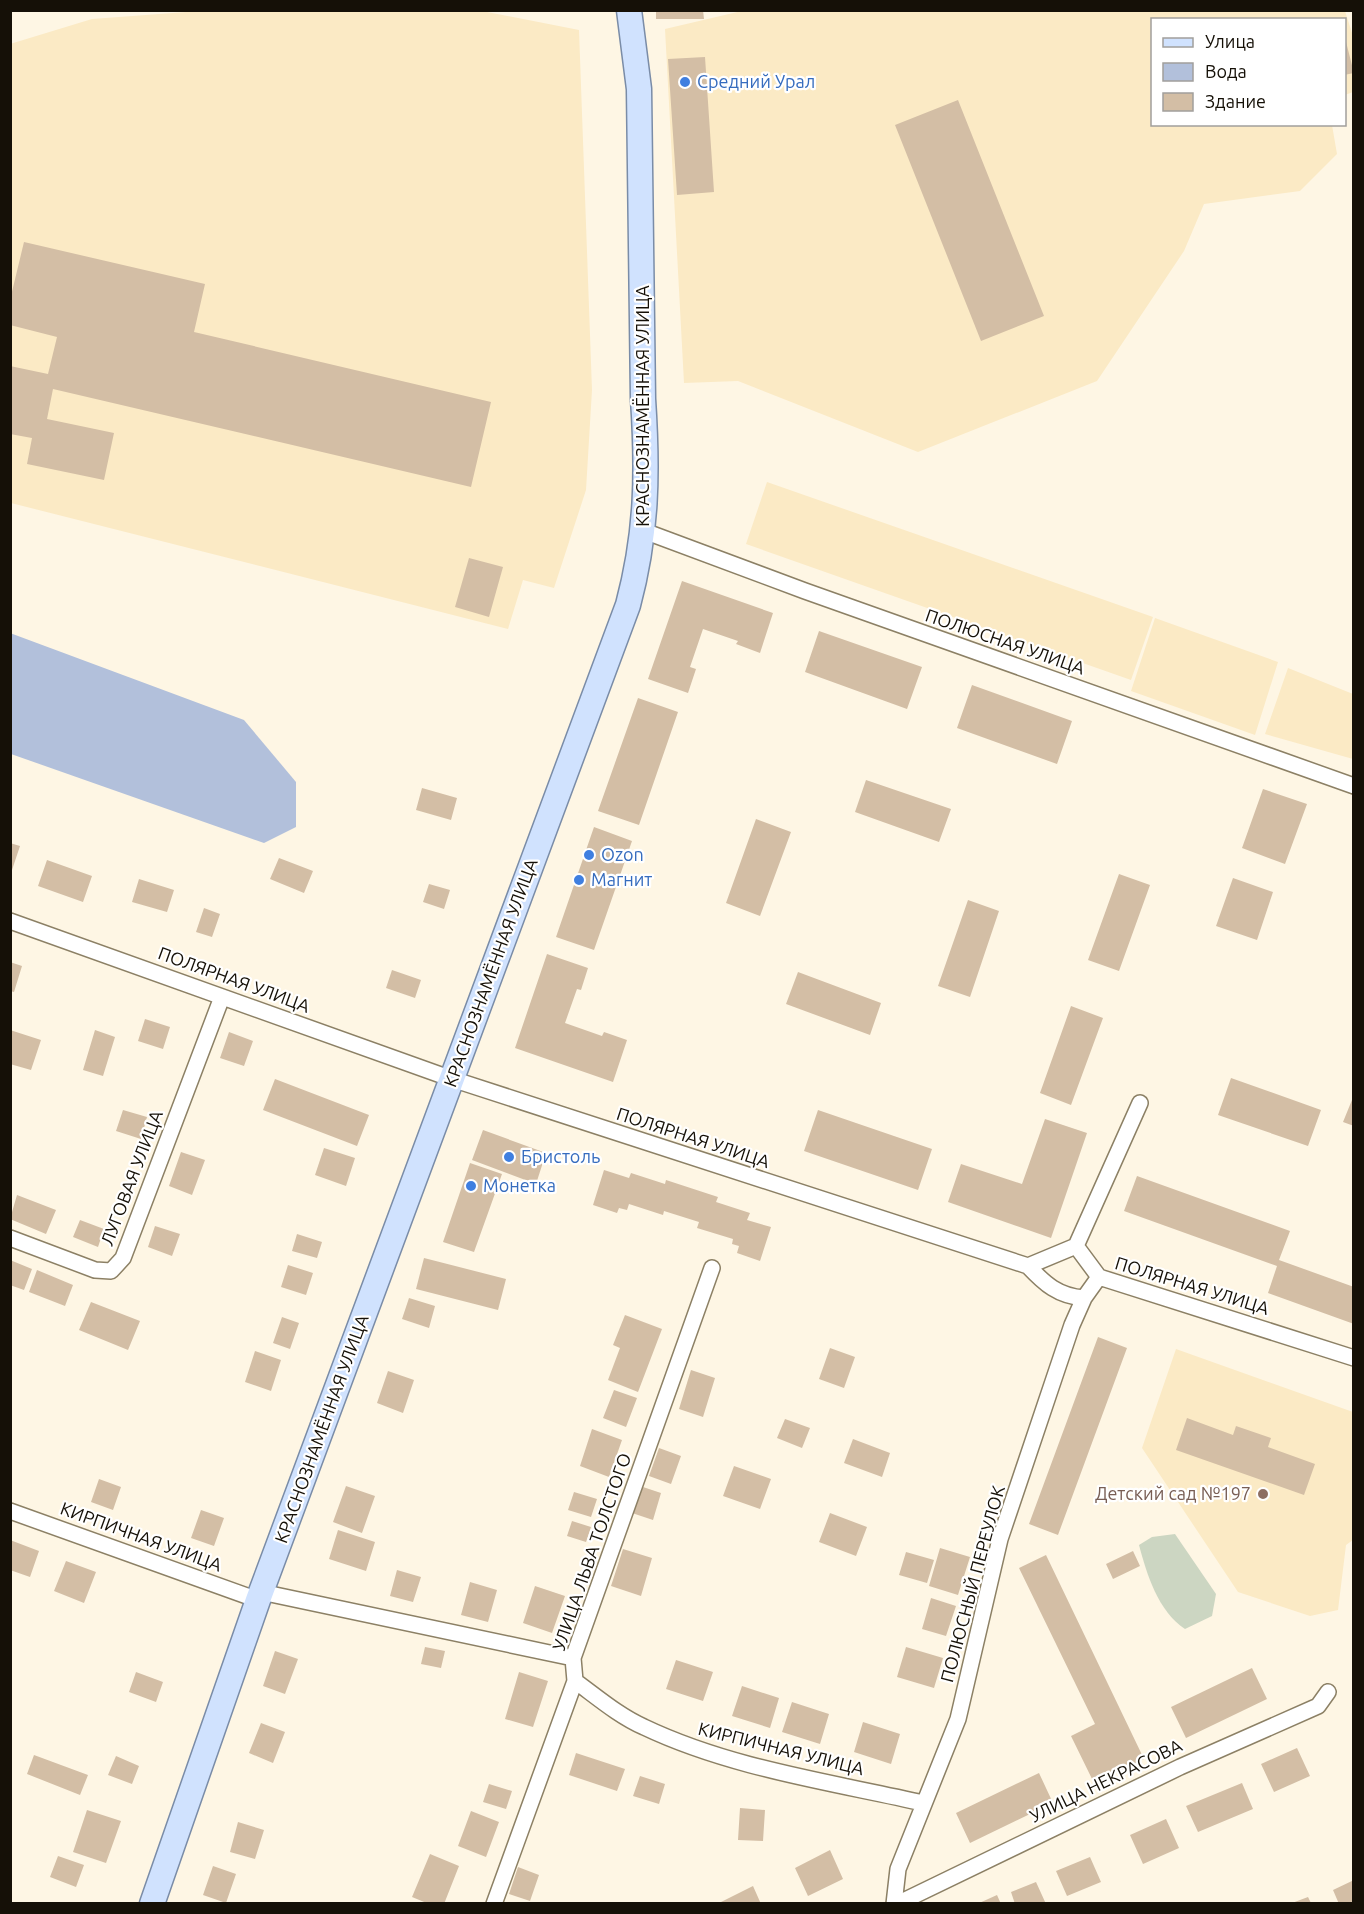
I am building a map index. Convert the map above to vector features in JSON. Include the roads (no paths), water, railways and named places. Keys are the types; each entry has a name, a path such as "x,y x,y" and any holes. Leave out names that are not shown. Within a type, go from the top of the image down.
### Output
{"main road":[{"name":"КРАСНОЗНАМЁННАЯ УЛИЦА","path":"152,1904 260,1596 628,605 644,531 646,458 643,399 639,89 629,10"}],"street":[{"name":"ПОЛЮСНАЯ УЛИЦА","path":"644,531 816,595 1353,786"},
{"name":"ПОЛЯРНАЯ УЛИЦА","path":"10,921 452,1079 1028,1266"},
{"name":"ЛУГОВАЯ УЛИЦА","path":"10,1238 95,1270 111,1271 123,1258 222,997"},
{"path":"1084,1298 1059,1293 1047,1285 1028,1266 1076,1246 1140,1103"},
{"name":"ПОЛЯРНАЯ УЛИЦА","path":"1076,1246 1098,1277 1353,1358"},
{"name":"УЛИЦА ЛЬВА ТОЛСТОГО","path":"494,1904 575,1681 573,1658 712,1268"},
{"name":"ПОЛЮСНЫЙ ПЕРЕУЛОК","path":"896,1904 898,1869 958,1719 1000,1539 1068,1336 1084,1298 1098,1277"},
{"name":"КИРПИЧНАЯ УЛИЦА","path":"10,1511 260,1596 573,1658"},
{"name":"КИРПИЧНАЯ УЛИЦА","path":"575,1681 642,1727 689,1746 774,1770 923,1803"},
{"name":"УЛИЦА НЕКРАСОВА","path":"896,1904 1180,1767 1318,1706 1328,1692"}],"water":[{"path":"10,633 244,720 296,782 296,827 264,843 11,754"}],"place":[{"name":"Средний Урал","path":"685,82"},
{"name":"Ozon","path":"589,855"},
{"name":"Магнит","path":"579,880"},
{"name":"Бристоль","path":"509,1157"},
{"name":"Монетка","path":"471,1186"},
{"name":"Детский сад №197","path":"1263,1494"}]}
